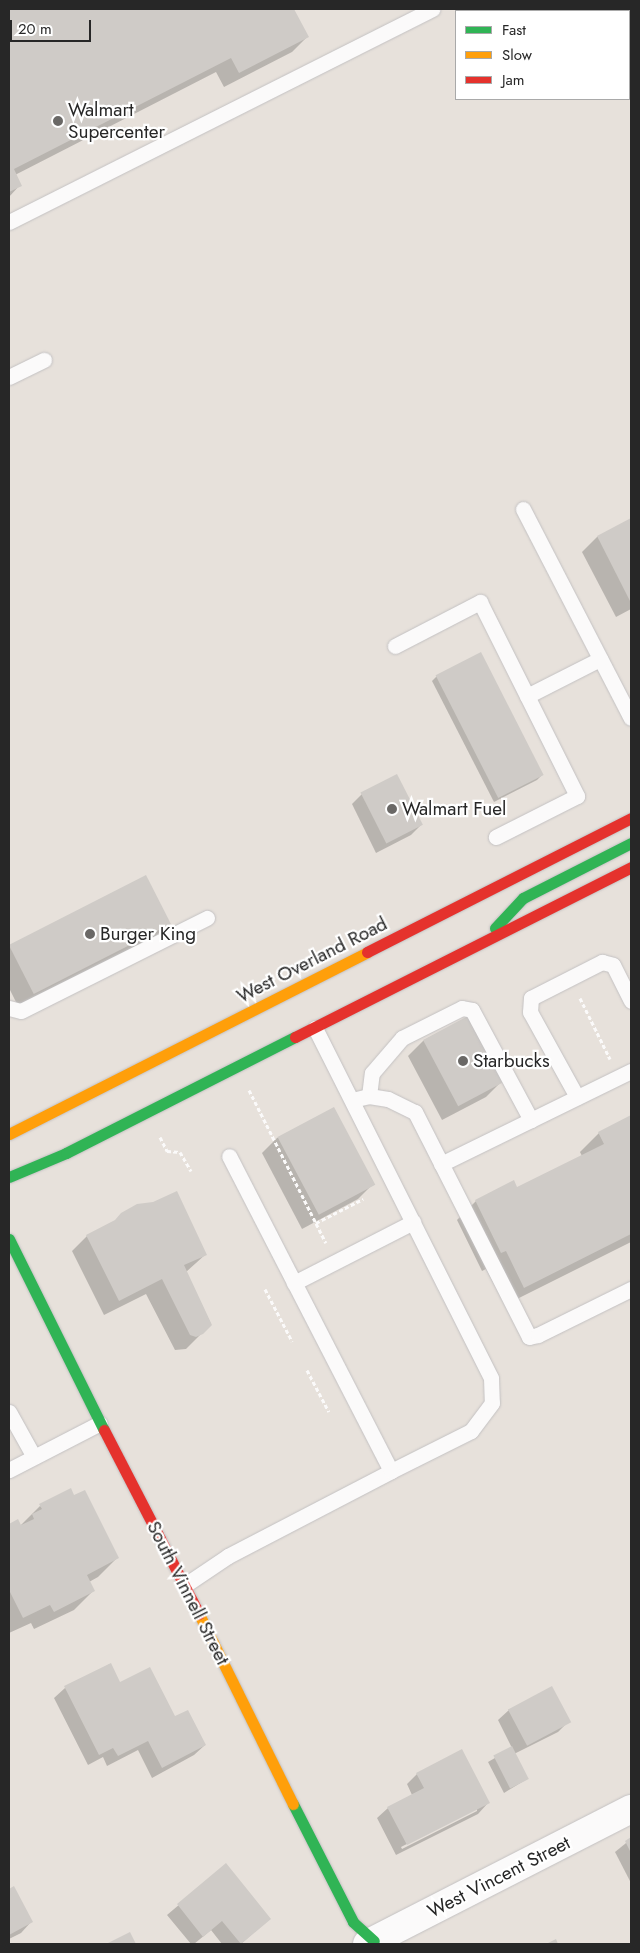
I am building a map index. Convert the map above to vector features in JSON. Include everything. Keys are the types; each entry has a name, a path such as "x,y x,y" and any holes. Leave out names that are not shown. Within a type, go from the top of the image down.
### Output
{"main road":[{"name":"West Overland Road","path":"9,1134 631,818"},
{"path":"480,944 523,898 631,843"},
{"path":"9,1177 66,1153 631,867"},
{"name":"South Vinnell Street","path":"9,1239 100,1423 185,1585 327,1874 353,1922 370,1942"}],"street":[{"name":"West Vincent Street","path":"370,1942 409,1935 631,1809"}],"lane":[{"path":"9,222 433,9"},
{"path":"9,377 44,360"},
{"path":"523,509 631,718"},
{"path":"394,646 480,602 578,796 496,838"},
{"path":"527,696 600,659"},
{"path":"9,1008 21,1011 207,918"},
{"path":"577,1098 530,1012 531,998 602,962 613,965 631,1001"},
{"path":"369,1096 372,1073 402,1038 462,1008 472,1010 532,1120"},
{"path":"185,1585 228,1556 390,1471 471,1432 492,1403 491,1378 315,1028"},
{"path":"441,1164 631,1070"},
{"path":"352,1100 369,1096 388,1099 415,1112 529,1337 538,1335 631,1289"},
{"path":"229,1156 390,1471"},
{"path":"294,1283 413,1222"},
{"path":"9,1412 34,1457"},
{"path":"9,1470 100,1423"}],"path":[{"path":"578,995 612,1062"},
{"path":"246,1085 330,1249"},
{"path":"157,1131 167,1151 180,1152 191,1171"},
{"path":"316,1223 363,1199"},
{"path":"265,1289 292,1341"},
{"path":"307,1370 329,1412"}],"building":[{"name":"Walmart Supercenter","path":"9,9 294,9 309,37 239,73 231,58 14,169 22,186 9,192"},
{"path":"631,518 631,603 597,536"},
{"name":"Walmart Fuel","path":"481,652 544,775 498,798 436,675"},
{"name":"Walmart Fuel","path":"397,774 423,825 386,843 360,793"},
{"name":"Burger King","path":"146,875 171,924 34,994 9,945"},
{"name":"Starbucks","path":"468,1016 503,1082 458,1106 423,1040"},
{"path":"334,1107 375,1185 319,1215 277,1137"},
{"path":"631,1115 631,1234 524,1288 506,1251 501,1253 475,1200 514,1180 517,1187 604,1144 598,1132"},
{"path":"177,1191 207,1255 184,1265 212,1325 203,1334 196,1337 190,1335 162,1279 119,1301 86,1235 115,1220 121,1213 137,1204 153,1202"},
{"path":"71,1488 74,1495 85,1490 119,1558 87,1575 95,1591 54,1612 50,1605 23,1618 9,1590 9,1524 18,1519 21,1525 34,1519 32,1514 42,1509 39,1504"},
{"path":"111,1663 120,1682 150,1667 175,1716 188,1710 206,1745 162,1768 148,1741 118,1756 113,1748 99,1755 64,1686"},
{"path":"552,1686 571,1722 527,1746 508,1709"},
{"path":"512,1746 529,1779 510,1789 493,1756"},
{"path":"462,1749 490,1803 407,1845 387,1807 424,1788 416,1773"},
{"path":"631,1837 631,1853 625,1841"},
{"path":"226,1863 271,1919 241,1944 222,1921 203,1937 177,1904"},
{"path":"14,1886 33,1922 9,1935 9,1889"},
{"path":"130,1932 136,1944 106,1944"},
{"path":"556,1939 558,1944 546,1944"}],"traffic: fast":[{"path":"495,928 523,898 631,843"},
{"path":"9,1177 66,1153 295,1037"},
{"path":"9,1239 104,1430"},
{"path":"293,1804 353,1922 374,1941"}],"traffic: slow":[{"path":"9,1134 367,952"},
{"path":"199,1614 293,1804"}],"traffic: jam":[{"path":"367,952 631,818"},
{"path":"295,1037 631,867"},
{"path":"104,1430 199,1614"}],"place":[{"name":"Walmart Supercenter","path":"58,121"},
{"name":"Walmart Fuel","path":"392,809"},
{"name":"Burger King","path":"90,934"},
{"name":"Starbucks","path":"463,1061"}]}
